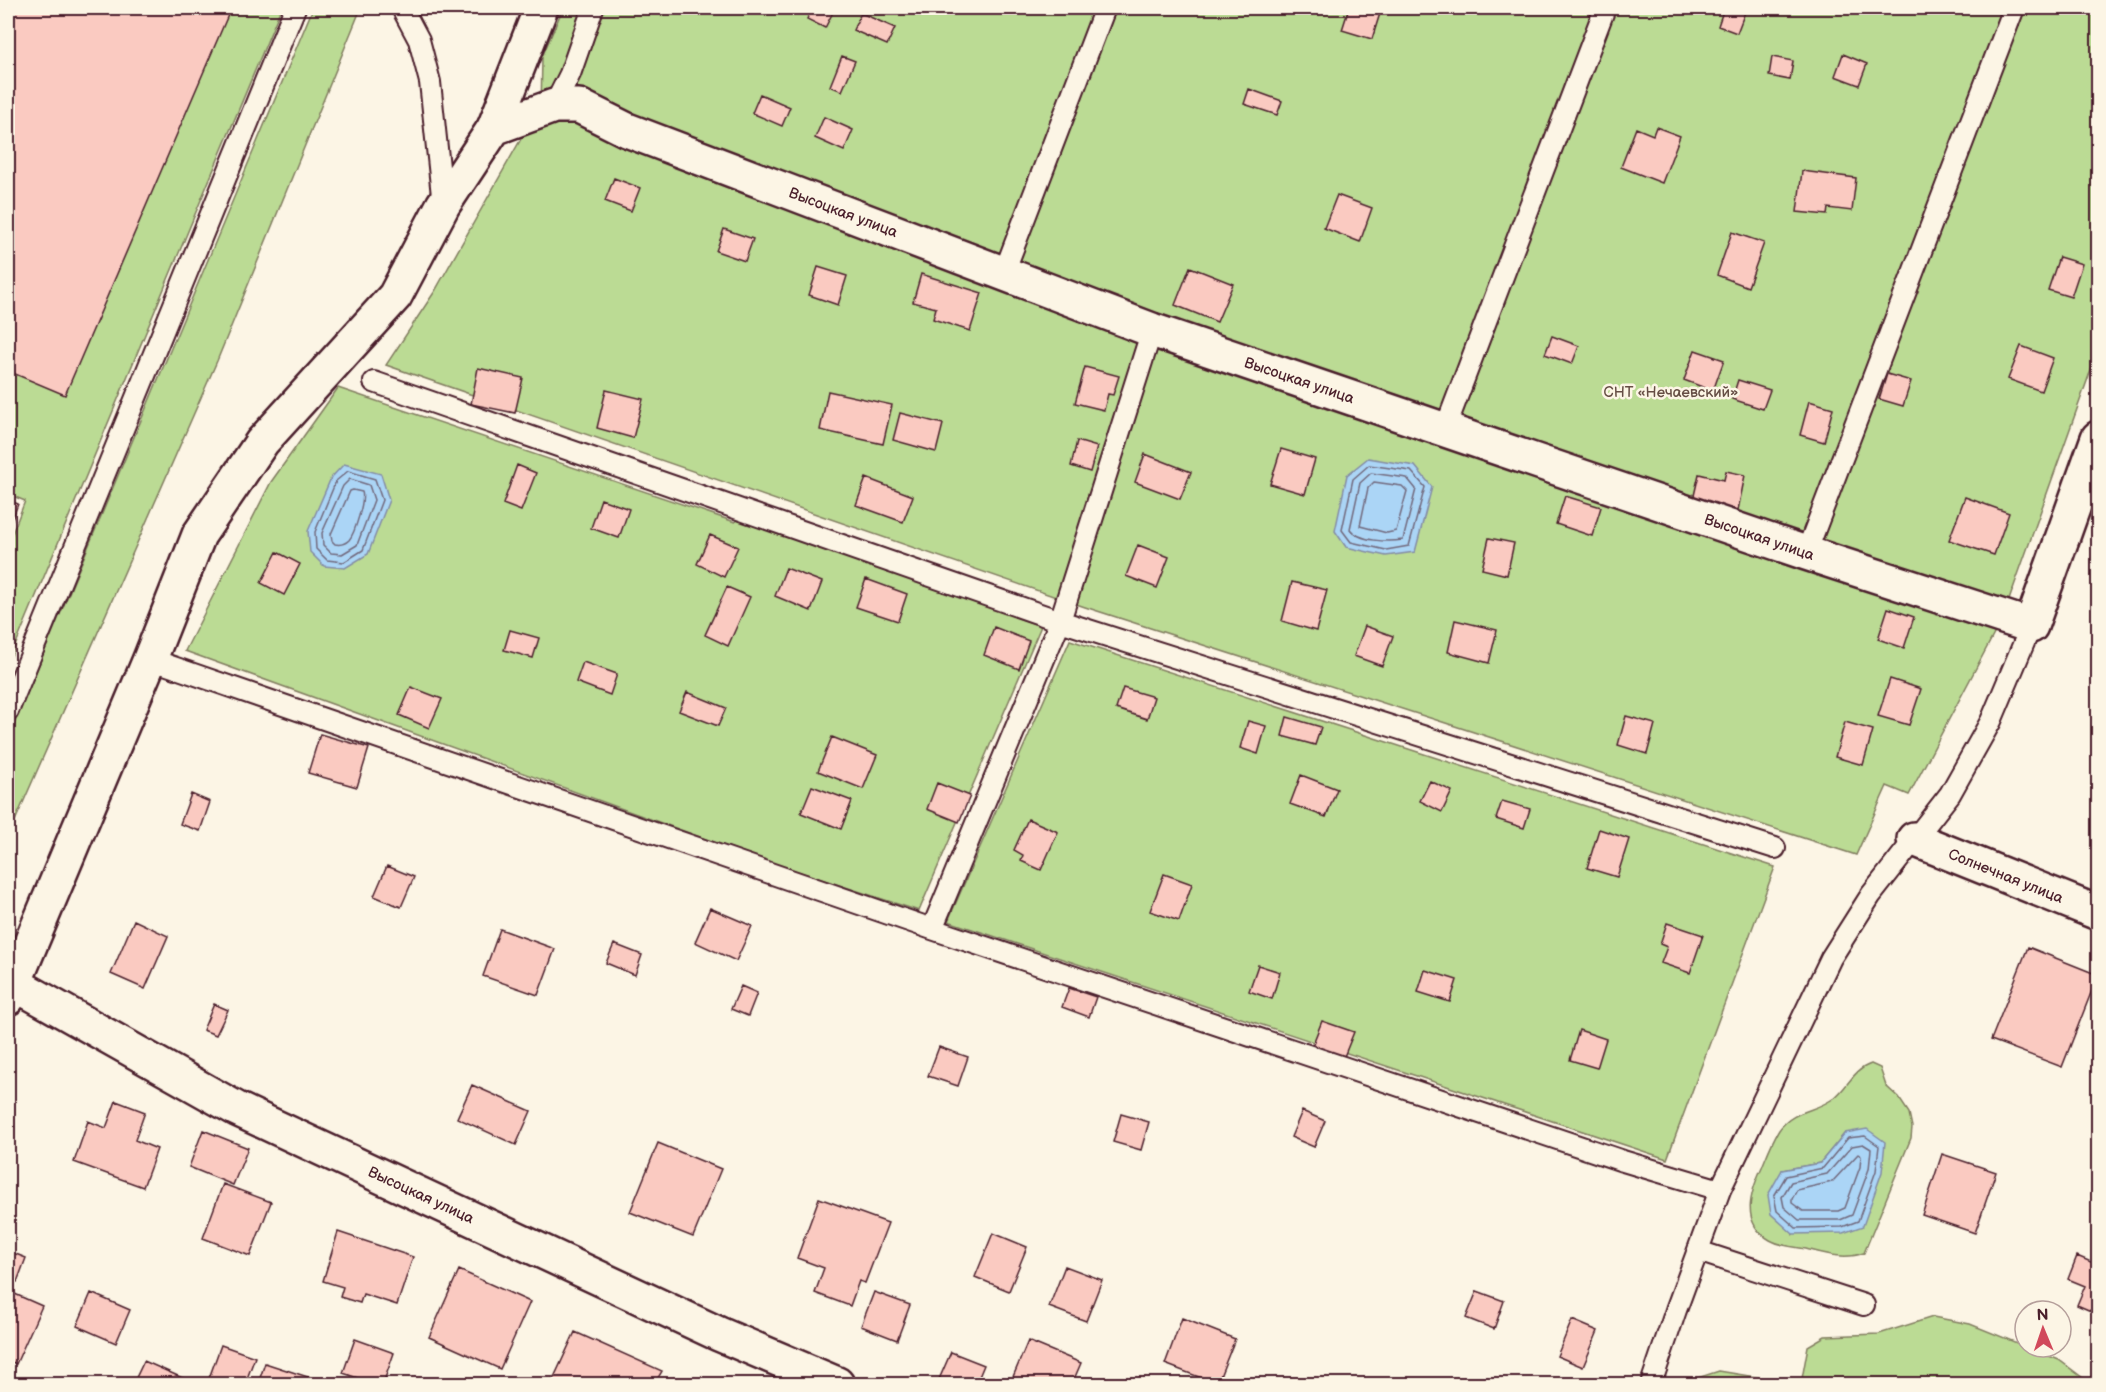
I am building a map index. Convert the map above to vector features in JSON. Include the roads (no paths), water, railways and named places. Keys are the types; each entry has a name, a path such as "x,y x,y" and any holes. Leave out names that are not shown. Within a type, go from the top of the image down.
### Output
{"street":[{"path":"11,991 150,659 199,535 262,442 395,296 443,205 494,128 541,8"},
{"path":"494,128 567,106"},
{"name":"Высоцкая улица","path":"567,106 1152,330 1806,553 2031,626"},
{"path":"2031,626 2098,438"},
{"name":"Солнечная улица","path":"1914,839 2098,913"},
{"name":"Высоцкая улица","path":"11,991 237,1109 719,1334 837,1384"}],"lane":[{"path":"8,711 295,8"},
{"path":"402,8 419,40 430,82 443,205"},
{"path":"567,106 570,74 593,8"},
{"path":"1003,274 1105,8"},
{"path":"1445,429 1605,8"},
{"path":"1806,553 2014,8"},
{"path":"932,929 1059,621 1152,330"},
{"path":"374,382 1059,621 1775,848"},
{"path":"1651,1384 1720,1190 1831,958 1871,895 1950,794 1991,721 2031,626"},
{"path":"150,659 932,929 1623,1161 1720,1190"},
{"path":"1698,1251 1864,1305"}],"water":[{"path":"1368,458 1415,466 1432,487 1415,552 1386,556 1346,547 1335,531 1347,475"},
{"path":"344,464 381,474 389,500 368,554 345,568 324,566 310,552 308,531 331,478"},
{"path":"1867,1129 1885,1142 1882,1172 1863,1226 1843,1233 1793,1234 1771,1214 1768,1195 1782,1170 1820,1163 1845,1133"}],"park label":[{"name":"СНТ «Нечаевский»","path":"1671,392"}]}
